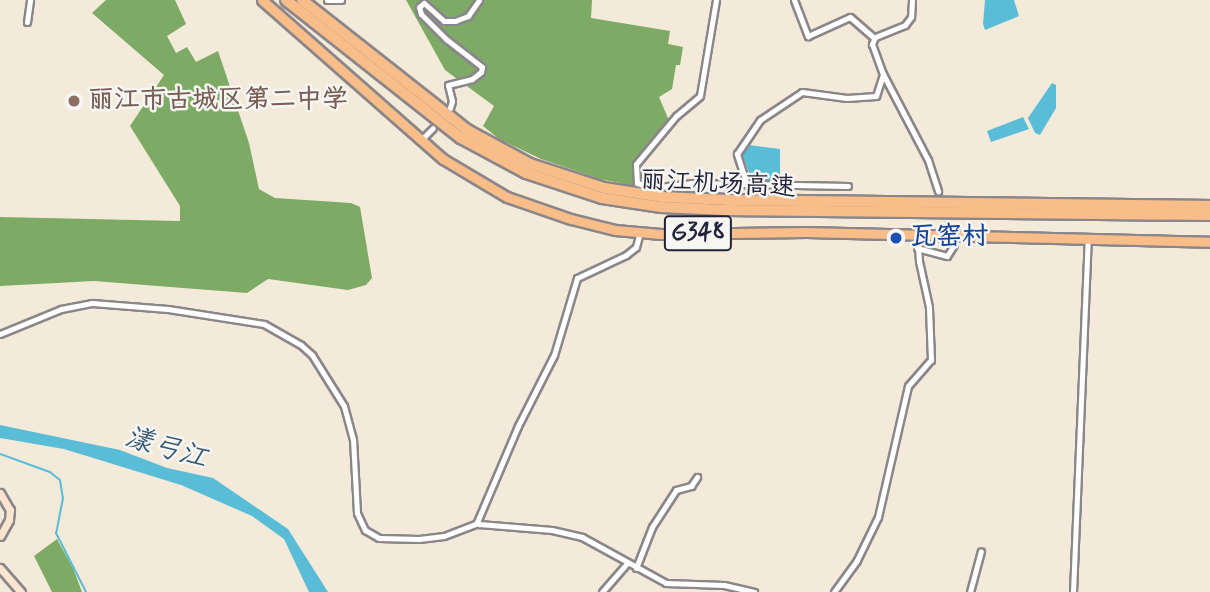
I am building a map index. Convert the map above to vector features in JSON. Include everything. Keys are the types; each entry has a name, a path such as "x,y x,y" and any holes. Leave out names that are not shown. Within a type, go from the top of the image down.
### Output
{"highway":[{"name":"G348","path":"262,0 282,7 420,141 466,174 522,203 593,225 640,232 1210,242"},
{"name":"丽江机场高速","path":"302,0 467,130 530,164 604,188 662,197 728,200 1210,206"},
{"name":"丽江机场高速","path":"282,7 461,138 526,173 602,198 661,207 725,210 1210,215"}],"main road":[{"path":"0,493 10,510 9,520 0,536"},
{"path":"0,568 21,592"}],"street":[{"path":"27,22 30,0"},
{"path":"327,0 341,0"},
{"path":"450,108 452,101 448,85 476,76 482,67 446,39 421,14 419,7 424,3 444,21 455,21 468,16 479,0"},
{"path":"716,0 700,96 676,116 636,164 636,181 648,188 687,183 848,186"},
{"path":"794,0 808,36 850,17 874,38"},
{"path":"912,0 911,17 905,25 874,38 872,44 883,74 923,149 938,191"},
{"path":"747,185 737,154 765,116 802,92 847,98 876,96 883,74"},
{"path":"420,141 433,128"},
{"path":"478,523 518,426 554,355 577,278 626,255 636,247 640,232"},
{"path":"834,592 858,560 878,517 908,386 931,360 929,307 917,248 917,235"},
{"path":"1073,592 1088,241"},
{"path":"917,248 947,256 954,245"},
{"path":"0,334 68,306 92,303 168,309 248,319 264,324 301,345 312,355 344,406 353,439 357,513 368,533 379,538 419,539 444,536 478,523 570,533 593,541 627,563 666,583 724,585 754,592"},
{"path":"636,568 652,527 677,490 691,486 697,477"},
{"path":"970,592 981,551"},
{"path":"602,592 627,563"}],"green space":[{"path":"106,0 175,0 186,24 167,36 176,53 187,47 196,62 218,51 249,143 259,189 275,198 351,203 360,207 372,278 366,285 348,290 268,279 247,293 94,281 0,286 0,217 180,221 180,206 130,126 164,75 92,13"},
{"path":"406,0 592,0 591,18 670,31 668,44 683,47 680,65 676,65 672,89 659,97 670,123 635,161 632,168 635,186 600,179 541,159 499,139 483,126 494,106 445,70"},
{"path":"57,539 82,592 52,592 34,556"}],"water":[{"path":"985,0 1014,0 1019,16 985,30"},
{"path":"1052,83 1056,85 1056,108 1040,135 1035,133 1028,118"},
{"path":"1023,117 1029,129 991,142 987,131"},
{"path":"749,145 780,149 780,180 752,180 742,154"},
{"path":"0,425 120,450 167,468 213,478 288,529 328,592 309,592 284,539 252,516 181,485 64,449 0,438"}],"waterway":[{"path":"0,454 50,472 60,480 63,498 56,533 86,592"}],"tunnel":[{"path":"282,8 289,0"},
{"path":"938,191 954,245"}],"place":[{"name":"丽江市古城区第二中学","path":"74,101"},
{"name":"瓦窑村","path":"896,238"}],"water label":[{"name":"漾弓江","path":"166,449"}]}
